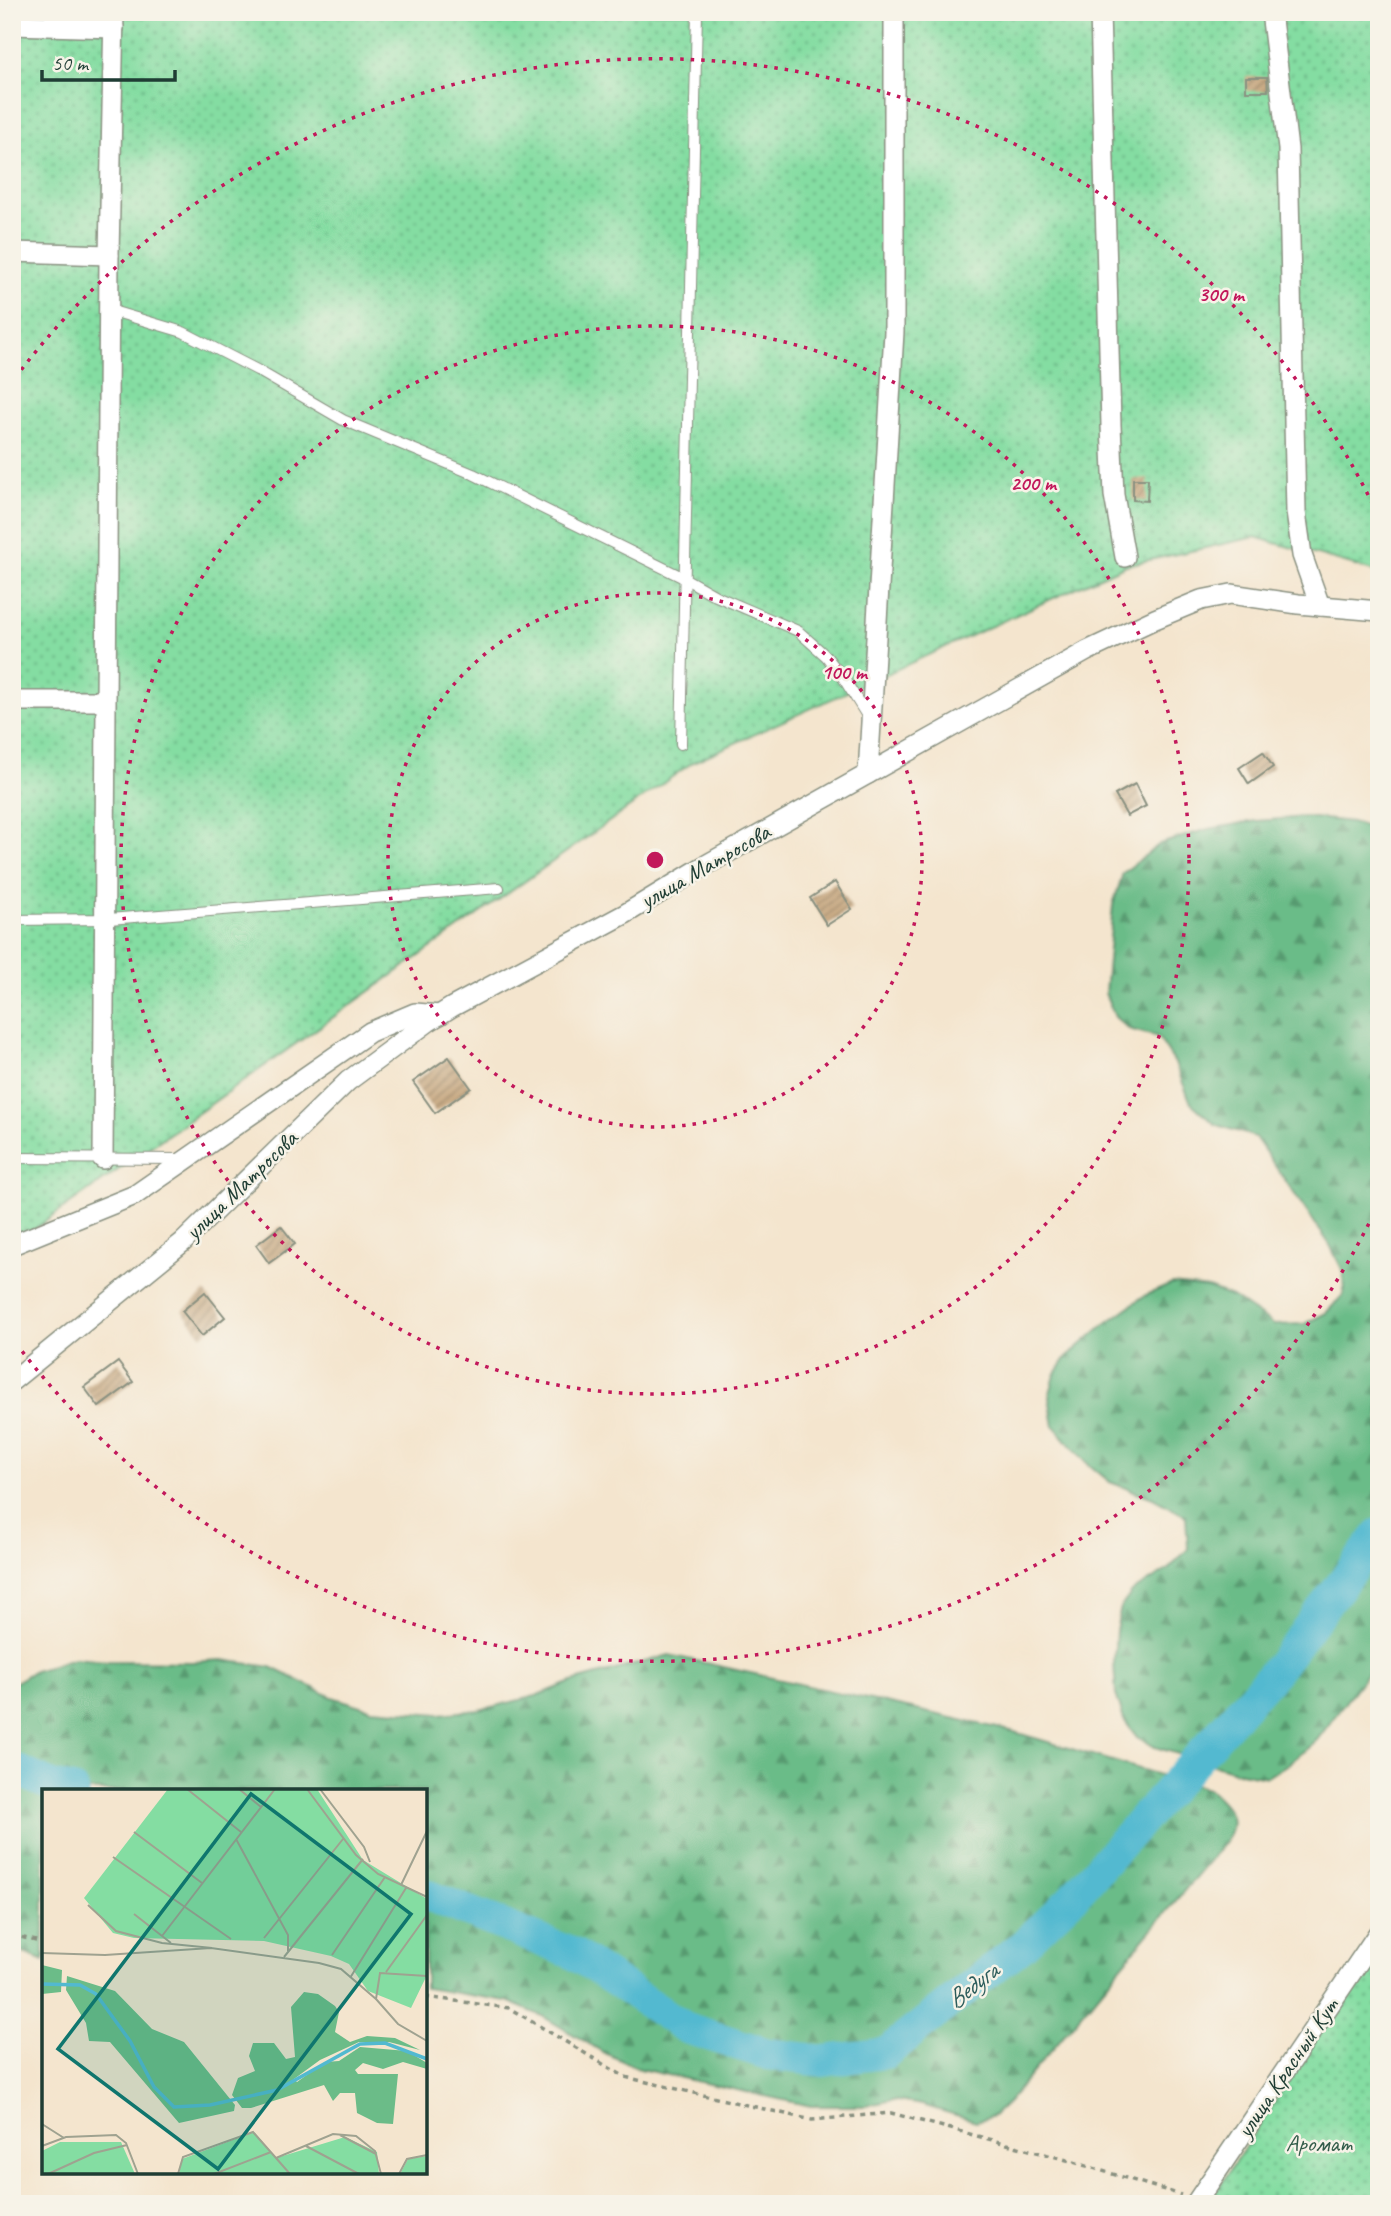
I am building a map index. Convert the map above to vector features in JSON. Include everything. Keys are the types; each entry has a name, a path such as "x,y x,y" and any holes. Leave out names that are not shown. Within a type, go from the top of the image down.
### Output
{"street":[{"path":"868,774 894,332 894,12"},
{"path":"1100,12 1111,437 1114,495 1125,557"},
{"path":"1271,12 1288,149 1296,512 1302,555 1321,606"},
{"path":"12,25 114,20 109,255 103,1159"},
{"path":"12,252 109,255"},
{"name":"улица Матросова","path":"12,1381 183,1242 348,1082 440,1015 625,914 704,866 1087,651 1201,600 1231,594 1379,611"},
{"path":"12,701 106,701"},
{"path":"12,1245 135,1195 370,1032 415,1013 440,1015"},
{"name":"улица Красный Кут","path":"1196,2202 1379,1932"}],"lane":[{"path":"681,744 697,12"},
{"path":"109,310 183,332 257,370 343,420 473,474 716,596 798,631 844,679 871,723"},
{"path":"12,920 104,919 499,888"},
{"path":"12,1158 186,1159"}],"path":[{"path":"12,1935 42,1942"},
{"path":"427,1997 509,2008 625,2077 813,2120 891,2113 1067,2160 1196,2202"}],"green space":[{"path":"12,12 1379,12 1379,573 1255,537 1126,565 693,762 12,1245"},
{"path":"1305,817 1352,822 1379,831 1379,1657 1317,1740 1291,1762 1267,1777 1235,1771 1155,1747 1137,1737 1124,1720 1116,1694 1114,1663 1121,1607 1132,1592 1169,1569 1188,1549 1186,1516 1153,1498 1110,1482 1087,1463 1054,1426 1049,1397 1055,1375 1067,1357 1105,1324 1144,1296 1172,1284 1208,1288 1234,1298 1274,1325 1304,1324 1326,1313 1344,1294 1343,1271 1330,1245 1255,1137 1215,1124 1191,1103 1175,1063 1158,1037 1129,1029 1115,1017 1105,993 1113,905 1123,873 1160,844 1208,829"},
{"path":"669,1655 1011,1731 1210,1790 1227,1808 1232,1820 1231,1827 1224,1843 1008,2102 993,2116 976,2121 922,2105 893,2100 864,2106 811,2106 640,2069 603,2052 542,2016 507,2001 427,1988 427,1789 42,1789 42,1960 24,1953 12,1954 12,1684 32,1672 74,1658 106,1661 222,1660 271,1667 332,1697 371,1709 440,1714 479,1710 536,1696 572,1682"},
{"name":"Аромат","path":"1379,1942 1379,2204 1208,2204"}],"building":[{"path":"1246,77 1267,77 1268,91 1246,91"},
{"path":"1133,479 1148,479 1147,501 1133,500"},
{"path":"1263,752 1273,767 1249,784 1239,768"},
{"path":"1135,784 1146,806 1127,816 1115,795"},
{"path":"835,882 852,909 827,925 810,898"},
{"path":"449,1057 471,1088 435,1113 413,1082"},
{"path":"281,1226 295,1244 269,1263 256,1245"},
{"path":"205,1292 225,1317 202,1336 182,1311"},
{"path":"118,1362 133,1382 99,1407 84,1387"}],"waterway":[{"name":"Ведуга","path":"427,1895 574,1954 686,2028 768,2054 824,2061 886,2053 1023,1945 1073,1897 1276,1670 1379,1534"},
{"name":"Ведуга","path":"12,1768 65,1789"}]}
